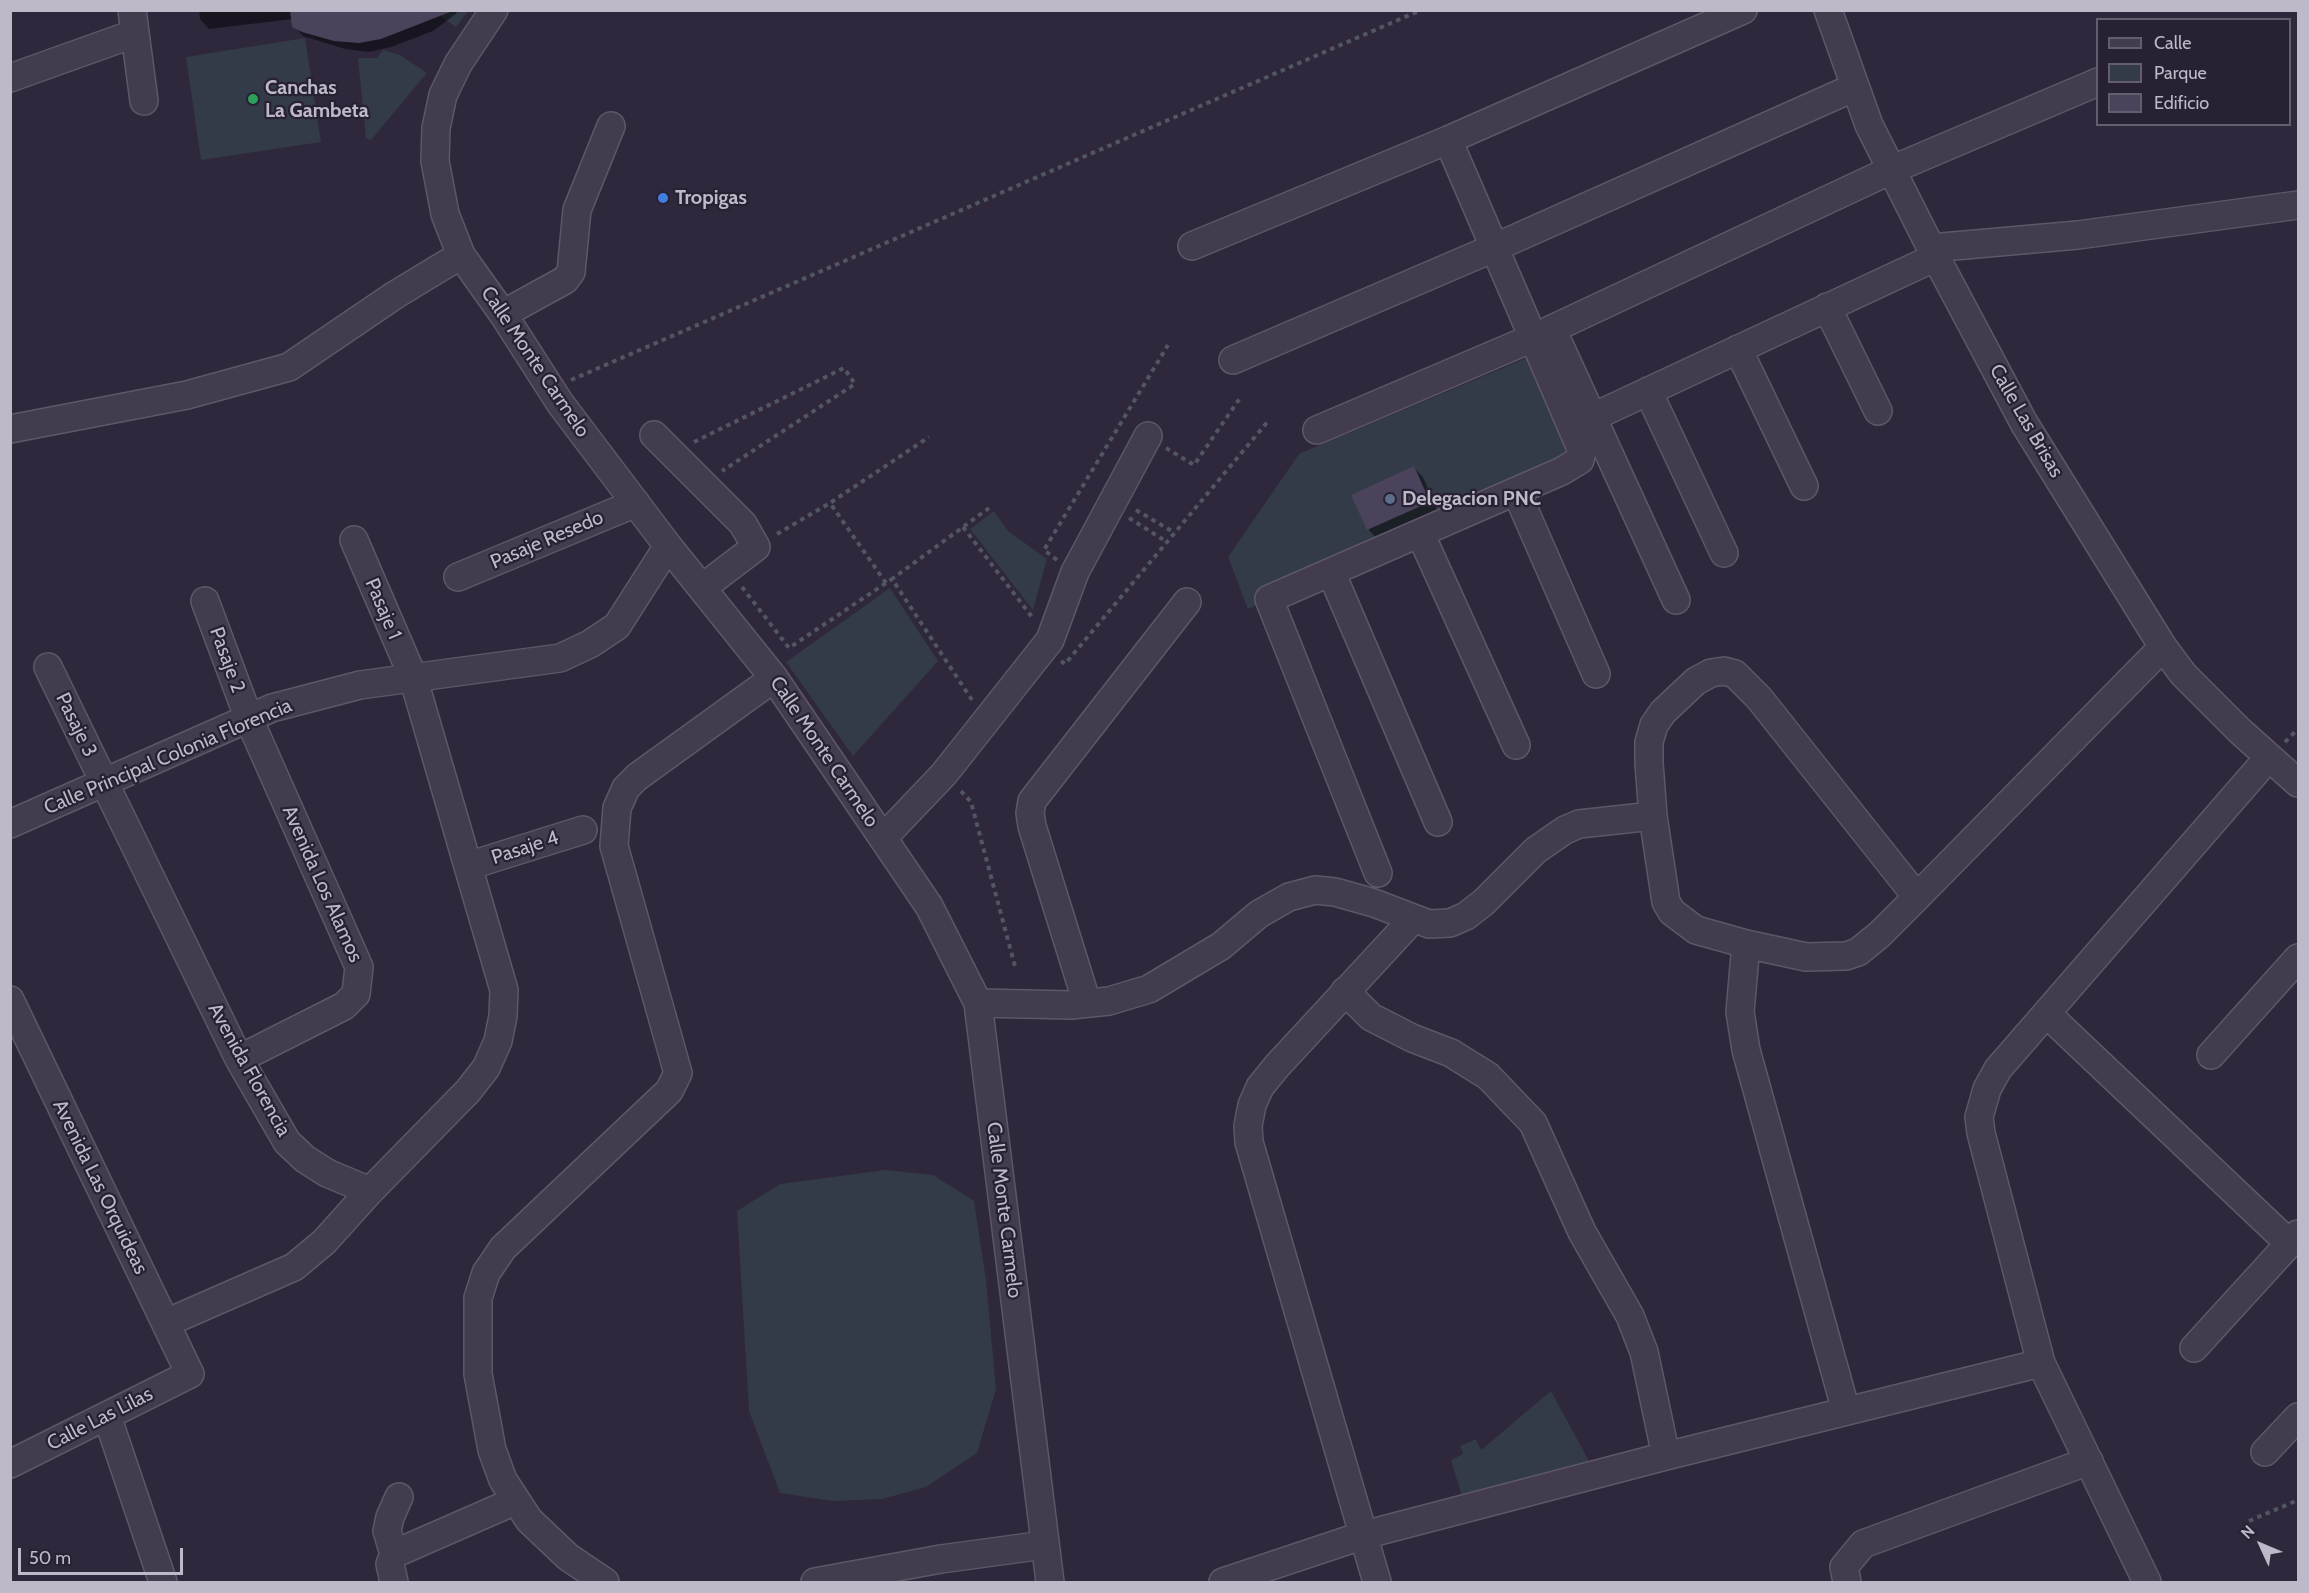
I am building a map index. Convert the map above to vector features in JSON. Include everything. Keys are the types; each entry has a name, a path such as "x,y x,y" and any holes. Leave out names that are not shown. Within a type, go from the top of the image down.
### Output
{"street":[{"name":"Calle Monte Carmelo","path":"494,10 458,64 443,95 436,128 435,161 445,214 461,255 503,314 551,389 668,546 709,582 929,906 978,1003 1050,1582"},
{"path":"1192,246 1448,140 1743,10"},
{"name":"Calle Las Brisas","path":"1828,10 1855,87 1891,170 2024,423 2163,647 2197,690 2298,783"},
{"path":"10,78 132,22 144,101"},
{"path":"1317,430 1544,333 1891,170 2096,82"},
{"path":"1233,360 1496,247 1855,87"},
{"path":"503,314 565,280 571,272 577,210 611,126"},
{"path":"1448,140 1496,247 1593,417 1676,600"},
{"path":"1593,417 1827,307 1933,252 2298,205"},
{"path":"10,429 187,395 289,367 395,295 461,255"},
{"path":"1827,307 1878,411"},
{"path":"1378,873 1269,599 1572,466 1580,460 1582,451 1544,333"},
{"path":"1738,349 1804,486"},
{"path":"1648,392 1724,553"},
{"path":"883,838 944,774 1050,640 1075,572 1148,436"},
{"path":"664,444 743,524 756,547 709,582"},
{"path":"1516,491 1596,674"},
{"name":"Pasaje Resedo","path":"458,577 636,503"},
{"path":"1420,533 1516,745"},
{"name":"Pasaje 1","path":"354,540 413,677"},
{"name":"Calle Principal Colonia Florencia","path":"10,824 272,708 360,684 560,658 590,644 617,626 668,546"},
{"path":"1331,572 1438,822"},
{"name":"Pasaje 2","path":"206,602 249,719"},
{"path":"1087,1003 1032,826 1030,813 1032,801 1187,602"},
{"path":"1917,897 1759,698 1736,674 1724,671 1711,673 1696,681 1663,712 1654,725 1649,742 1653,816 1666,902 1672,912 1696,930 1746,944 1806,957 1846,956 1868,945 1917,897 2163,647"},
{"name":"Pasaje 3","path":"48,667 104,783"},
{"path":"166,1323 294,1267 324,1242 370,1191 468,1091 486,1068 498,1041 503,1016 504,990 413,677"},
{"path":"604,1582 554,1544 529,1520 503,1480 492,1450 478,1374 478,1298 486,1273 503,1248 669,1091 678,1073 614,846 616,808 626,788 637,777 774,678"},
{"name":"Avenida Los Alamos","path":"239,1059 344,1006 356,994 360,979 359,967 249,719"},
{"path":"2146,1582 2042,1363 1981,1133 1979,1117 1987,1089 1998,1069 2269,758"},
{"name":"Avenida Florencia","path":"104,783 239,1059 287,1142 305,1159 327,1173 370,1191"},
{"path":"978,1003 1087,1003 1109,1001 1149,989 1221,946 1259,914 1288,897 1315,890 1335,892 1374,903 1429,924 1449,923 1466,916 1536,850 1565,830 1579,824 1653,816"},
{"name":"Pasaje 4","path":"468,866 583,830"},
{"path":"1377,1582 1249,1142 1248,1125 1252,1105 1260,1088 1345,991 1413,919"},
{"path":"1746,944 1740,1012 1746,1050 1846,1412"},
{"path":"2211,1055 2298,958"},
{"path":"1345,991 1371,1017 1412,1038 1451,1053 1488,1076 1533,1123 1582,1232 1613,1283 1634,1325 1644,1352 1666,1456"},
{"name":"Avenida Las Orquideas","path":"10,1000 190,1374"},
{"path":"2047,1014 2294,1239 2194,1348"},
{"path":"1223,1582 1364,1535 1666,1456 2042,1363"},
{"name":"Calle Las Lilas","path":"10,1464 190,1374"},
{"path":"107,1416 163,1582"},
{"path":"2265,1452 2298,1418"},
{"path":"1847,1582 1844,1567 1863,1544 2089,1461"},
{"path":"394,1582 390,1564 394,1554 387,1531 390,1517 399,1497"},
{"path":"394,1554 515,1501"},
{"path":"815,1582 943,1571 1044,1545"}],"path":[{"path":"551,389 1421,10"},
{"path":"1075,572 1044,550 1168,345"},
{"path":"664,444 844,368 855,384 721,471"},
{"path":"1122,420 1194,465 1240,398"},
{"path":"1072,655 1269,420"},
{"path":"756,547 830,503 929,437"},
{"path":"830,503 886,583"},
{"path":"709,582 724,588 741,585 789,648 892,579 989,508"},
{"path":"1167,542 1128,518 1128,512 1133,508 1175,533"},
{"path":"963,527 1050,640"},
{"path":"892,579 986,721"},
{"path":"944,774 971,802 1016,970"},
{"path":"2249,1521 2298,1500"}],"green space":[{"path":"439,11 468,11 456,27 436,13"},
{"name":"Canchas La Gambeta","path":"305,38 321,142 201,160 186,57"},
{"path":"383,50 400,55 427,73 371,140 366,138 358,58 377,58"},
{"path":"1541,352 1579,441 1557,473 1248,609 1228,557 1299,454"},
{"path":"994,511 1008,531 1047,559 1033,610 970,529"},
{"path":"890,588 938,661 853,756 786,662"},
{"path":"885,1170 933,1175 974,1201 986,1280 996,1389 977,1453 926,1487 882,1499 833,1501 780,1493 749,1411 737,1211 780,1184"},
{"path":"1551,1391 1590,1463 1462,1496 1451,1460 1463,1454 1460,1446 1476,1439 1481,1450"}],"building":[{"path":"290,10 450,10 450,12 381,39 359,43 334,41 302,32 292,27"},
{"name":"Delegacion PNC","path":"1414,466 1430,502 1367,530 1351,495"}],"place":[{"name":"Canchas La Gambeta","path":"253,99"},
{"name":"Tropigas","path":"663,198"},
{"name":"Delegacion PNC","path":"1390,499"}]}
